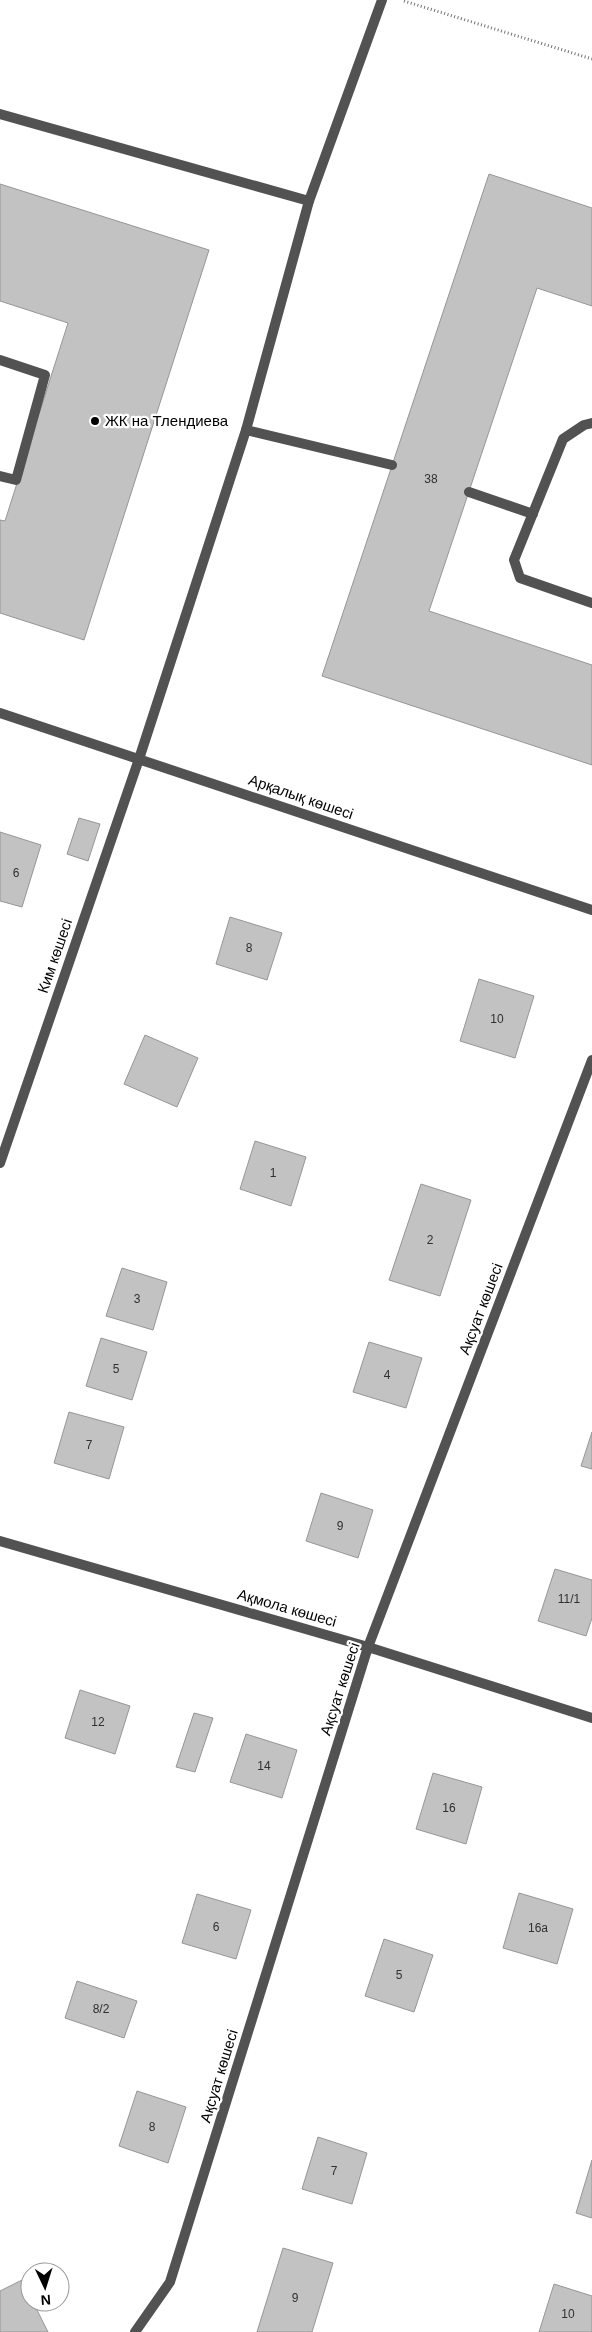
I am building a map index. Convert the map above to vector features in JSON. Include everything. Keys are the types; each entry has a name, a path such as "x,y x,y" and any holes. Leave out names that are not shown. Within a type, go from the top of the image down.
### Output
{"street":[{"name":"Ким көшесі","path":"0,1163 139,759 246,430 309,201 382,0"},
{"path":"0,114 309,201"},
{"path":"0,360 45,375 16,480 0,476"},
{"path":"592,423 584,425 563,439 514,560 520,578 592,603"},
{"path":"246,430 392,465"},
{"path":"469,492 533,514"},
{"name":"Арқалық көшесі","path":"0,713 592,910"},
{"name":"Ақсуат көшесі","path":"135,2332 170,2282 368,1647 592,1060"},
{"name":"Ақмола көшесі","path":"0,1541 368,1647 592,1718"}],"path":[{"path":"400,0 592,59"}],"building":[{"path":"489,174 592,208 592,306 537,288 429,611 592,665 592,765 322,676"},
{"name":"ЖК на Тлендиева","path":"0,184 209,250 84,640 0,613 0,520 5,521 68,323 0,301"},
{"path":"79,818 100,824 88,861 67,854"},
{"path":"0,832 41,845 22,907 0,901"},
{"path":"230,917 282,933 267,980 216,964"},
{"path":"479,979 534,996 515,1058 460,1041"},
{"path":"145,1035 198,1058 177,1107 124,1084"},
{"path":"255,1141 306,1157 291,1206 240,1189"},
{"path":"421,1184 471,1200 440,1296 389,1280"},
{"path":"122,1268 167,1282 153,1330 106,1316"},
{"path":"101,1338 147,1352 132,1400 86,1386"},
{"path":"369,1342 422,1358 406,1408 353,1392"},
{"path":"69,1412 124,1427 109,1479 54,1463"},
{"path":"592,1432 592,1469 581,1466"},
{"path":"321,1493 373,1510 358,1558 306,1541"},
{"path":"555,1569 592,1580 592,1618 586,1636 538,1621"},
{"path":"80,1690 130,1706 115,1754 65,1738"},
{"path":"194,1713 213,1718 195,1772 176,1767"},
{"path":"246,1734 297,1750 282,1798 230,1782"},
{"path":"433,1773 482,1787 466,1844 416,1829"},
{"path":"519,1893 573,1909 557,1964 503,1948"},
{"path":"197,1894 251,1910 236,1959 182,1943"},
{"path":"384,1939 433,1955 414,2012 365,1996"},
{"path":"77,1981 137,2001 124,2038 65,2018"},
{"path":"137,2091 186,2107 168,2163 119,2146"},
{"path":"318,2137 367,2153 352,2204 302,2189"},
{"path":"592,2160 592,2218 576,2213"},
{"path":"283,2248 333,2263 312,2332 257,2332"},
{"path":"20,2281 20,2312 38,2312 48,2332 0,2332 0,2291"},
{"path":"554,2284 592,2296 592,2332 539,2332"}],"place":[{"name":"ЖК на Тлендиева","path":"95,421"}]}
